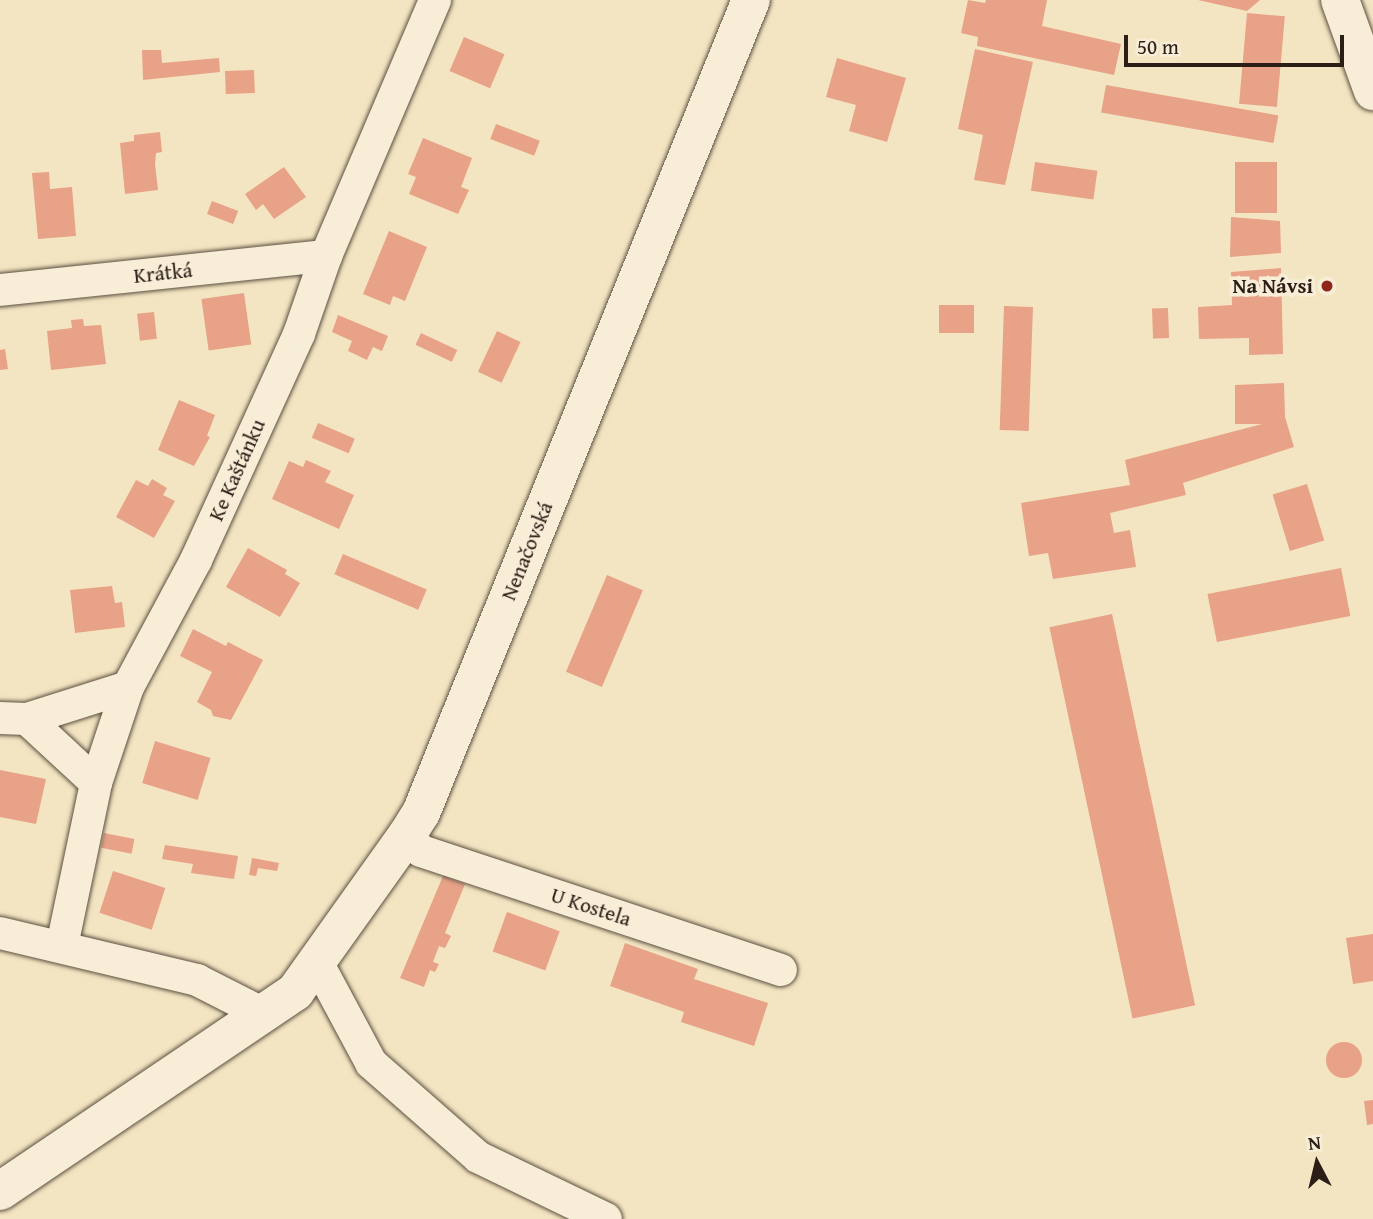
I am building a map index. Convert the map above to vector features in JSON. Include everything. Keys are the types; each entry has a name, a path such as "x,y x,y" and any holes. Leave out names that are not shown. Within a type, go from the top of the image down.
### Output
{"street":[{"name":"Ke Kaštánku","path":"61,946 96,783 128,687 196,560 299,334 326,256 435,0"},
{"name":"Nenačovská","path":"0,1191 295,992 318,964 421,813 751,0"},
{"path":"1353,10 1373,91"},
{"name":"Krátká","path":"0,290 326,256"},
{"path":"14,719 128,687"},
{"path":"14,719 96,783"},
{"name":"U Kostela","path":"407,835 421,851 781,970"},
{"path":"0,933 197,980 264,1014"},
{"path":"318,964 371,1063 478,1157 606,1219"}],"building":[{"path":"968,0 985,3 986,0 1047,0 1042,26 1121,44 1114,75 977,46 978,37 961,33"},
{"path":"1198,0 1260,0 1247,11"},
{"path":"1247,13 1285,16 1277,107 1239,104"},
{"path":"464,37 505,54 490,88 450,71"},
{"path":"975,49 1033,62 1005,185 974,180 983,135 958,129"},
{"path":"142,50 161,50 162,63 219,58 220,72 143,80"},
{"path":"837,58 906,78 887,142 849,131 856,105 826,97"},
{"path":"254,70 255,93 226,94 225,71"},
{"path":"1106,85 1278,115 1273,143 1101,113"},
{"path":"496,124 540,141 534,156 490,139"},
{"path":"160,132 162,152 156,153 155,164 158,190 125,194 120,143 134,141 134,135"},
{"path":"423,138 472,158 461,187 469,190 458,214 409,194 416,177 408,174"},
{"path":"1035,162 1097,171 1093,199 1031,191"},
{"path":"1235,162 1277,162 1277,213 1235,213"},
{"path":"284,167 306,197 274,219 263,204 256,210 245,194"},
{"path":"49,172 50,189 72,187 76,236 38,239 32,173"},
{"path":"212,201 238,211 233,224 207,214"},
{"path":"1231,217 1280,221 1281,253 1230,257"},
{"path":"389,231 427,247 405,301 393,296 390,305 363,294"},
{"path":"1281,268 1283,354 1249,355 1249,338 1199,339 1198,307 1232,305 1231,272"},
{"path":"244,293 251,344 209,350 201,299"},
{"path":"939,305 974,305 974,333 939,333"},
{"path":"1004,306 1033,307 1029,431 1000,430"},
{"path":"1168,308 1169,338 1153,339 1152,309"},
{"path":"154,312 157,339 140,341 137,314"},
{"path":"338,315 388,336 382,351 373,347 367,360 348,351 352,341 332,332"},
{"path":"83,319 84,326 101,325 106,364 51,370 47,331 72,328 71,320"},
{"path":"497,331 521,342 502,383 478,372"},
{"path":"421,333 457,350 452,362 416,345"},
{"path":"5,349 8,369 0,370 0,350"},
{"path":"1284,383 1285,417 1294,447 1183,483 1186,495 1110,513 1114,533 1130,530 1136,567 1053,579 1048,553 1029,556 1021,503 1130,485 1125,460 1262,424 1235,424 1235,385"},
{"path":"179,400 215,415 207,436 210,437 194,466 158,450"},
{"path":"318,423 355,439 349,453 312,438"},
{"path":"306,460 331,471 325,482 354,495 339,529 272,499 289,461 303,467"},
{"path":"152,479 167,488 163,495 175,501 154,538 116,517 136,480 148,486"},
{"path":"1307,484 1324,540 1290,551 1273,495"},
{"path":"248,548 287,570 285,574 300,583 280,617 226,587"},
{"path":"343,554 427,590 418,610 334,574"},
{"path":"1341,568 1350,616 1217,642 1207,594"},
{"path":"607,575 643,590 602,687 566,672"},
{"path":"112,586 115,603 122,602 125,627 75,633 70,590"},
{"path":"1112,614 1195,1005 1133,1019 1049,627"},
{"path":"193,629 226,646 228,642 263,660 231,720 213,716 211,710 197,702 212,672 180,656"},
{"path":"155,741 210,758 198,800 142,783"},
{"path":"0,770 46,779 36,824 0,817"},
{"path":"104,833 134,839 132,854 101,848"},
{"path":"165,845 238,856 234,879 191,873 193,864 162,859"},
{"path":"252,858 279,863 277,871 258,868 256,876 249,875"},
{"path":"113,871 165,888 152,930 99,913"},
{"path":"443,876 465,884 445,933 451,936 445,948 439,946 433,962 439,964 435,972 430,970 424,987 400,978"},
{"path":"507,912 560,931 545,971 493,951"},
{"path":"1373,934 1373,981 1353,984 1346,938"},
{"path":"625,943 698,969 694,979 768,1003 754,1046 681,1022 684,1012 610,986"},
{"path":"1344,1042 1356,1048 1362,1060 1356,1072 1344,1078 1332,1072 1326,1060 1332,1048"},
{"path":"1373,1100 1373,1124 1367,1125 1364,1101"}],"place":[{"name":"Na Návsi","path":"1327,286"}]}
